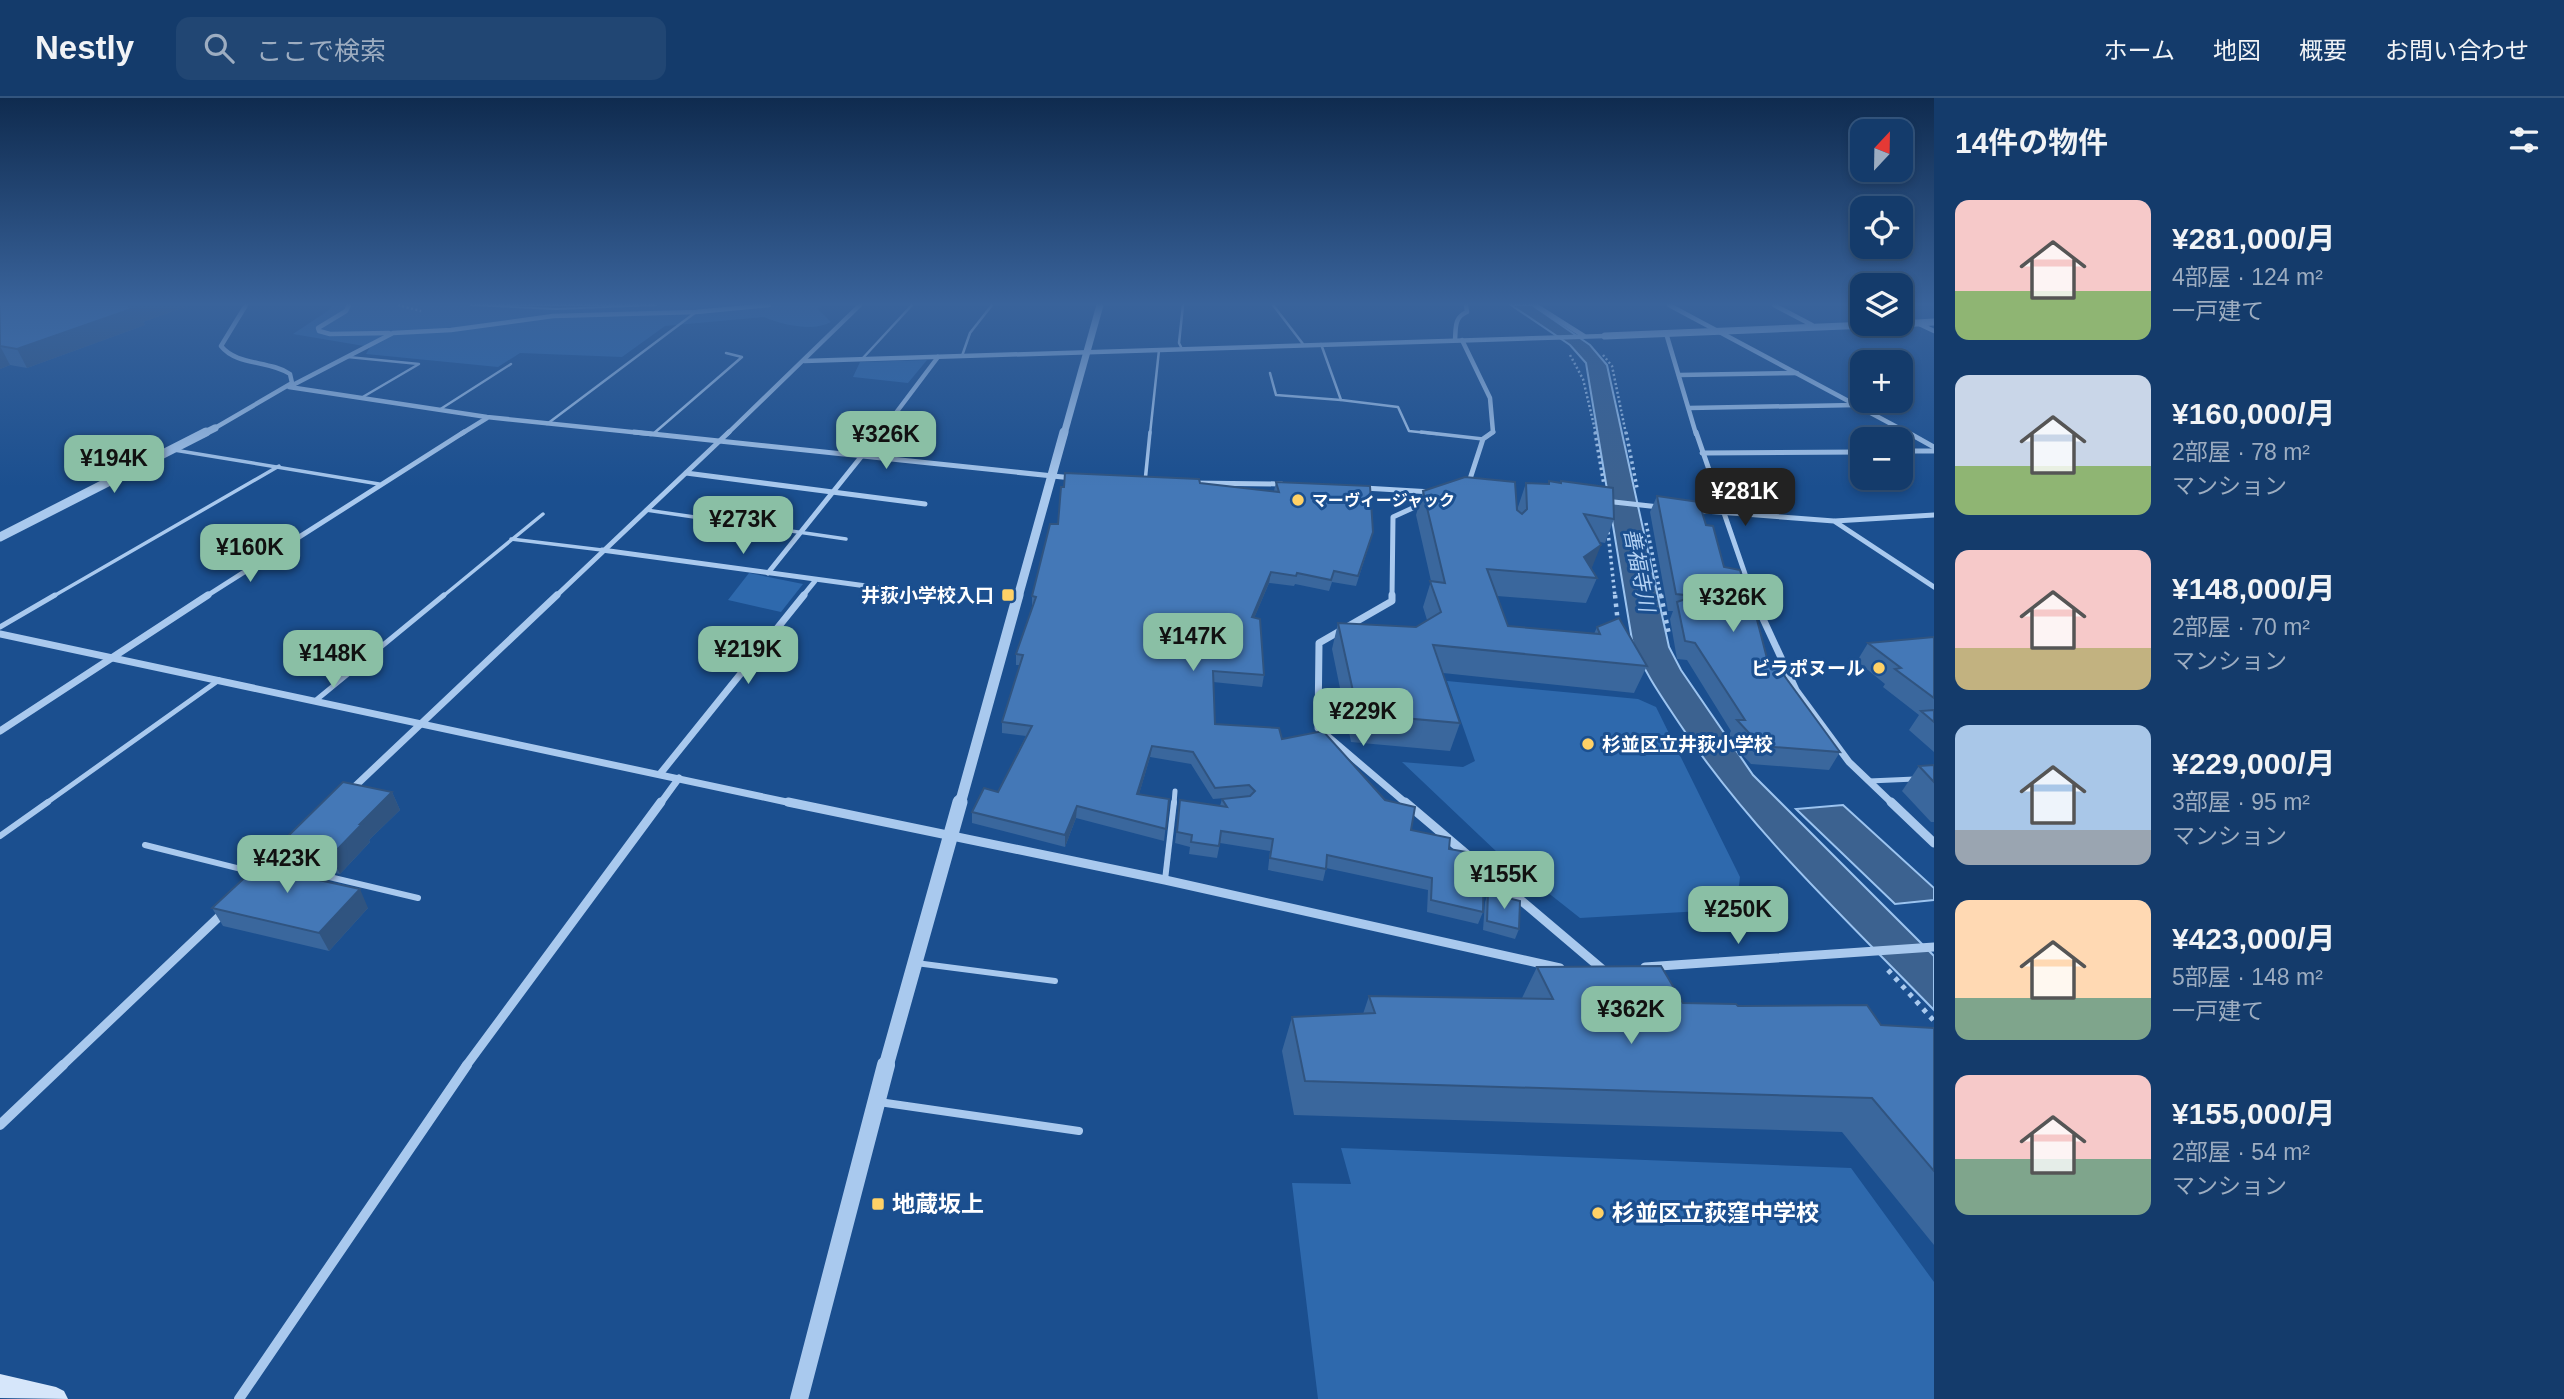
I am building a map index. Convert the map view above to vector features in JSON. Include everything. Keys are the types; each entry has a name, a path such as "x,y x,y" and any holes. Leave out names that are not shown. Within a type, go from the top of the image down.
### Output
{"main road":[{"path":"0,1386 56,1399"}],"street":[{"path":"271,366 285,369 292,379 289,387"},
{"path":"0,537 331,366"},
{"path":"342,799 799,366"},
{"path":"768,573 863,456 931,366"},
{"path":"799,1399 876,1102 1084,366"},
{"path":"1457,487 1469,482 1483,439 1493,432 1490,398 1473,366"},
{"path":"1676,366 1702,453 1726,513 1750,590 1796,690 1849,762 1934,843"},
{"path":"1784,366 1850,402"},
{"path":"1679,375 1798,373"},
{"path":"289,387 547,424 1080,478"},
{"path":"1689,408 1850,405"},
{"path":"1870,413 1934,449"},
{"path":"0,731 379,484 487,417"},
{"path":"1913,451 1934,449"},
{"path":"1702,453 1850,452"},
{"path":"686,473 925,504"},
{"path":"1132,481 1159,482"},
{"path":"1186,482 1295,485"},
{"path":"1363,488 1445,493 1393,517 1392,601 1319,643 1318,728 1602,969"},
{"path":"1592,500 1666,508"},
{"path":"1678,509 1834,521 1934,515"},
{"path":"1834,521 1934,587"},
{"path":"602,550 881,588"},
{"path":"660,774 815,581"},
{"path":"0,634 1165,880 1570,970"},
{"path":"239,1399 489,1032 679,778"},
{"path":"253,884 266,872"},
{"path":"0,1125 233,903"},
{"path":"1629,968 1934,947"},
{"path":"1592,970 1616,968"}],"lane":[{"path":"361,398 416,366"},
{"path":"439,410 508,366"},
{"path":"547,424 625,366"},
{"path":"653,434 732,366"},
{"path":"1145,482 1157,366"},
{"path":"1329,366 1342,400"},
{"path":"1270,373 1276,395 1398,407 1409,431 1483,439"},
{"path":"171,449 379,484"},
{"path":"0,627 279,466"},
{"path":"646,510 846,539"},
{"path":"315,701 543,514"},
{"path":"511,539 602,550"},
{"path":"0,836 219,680"},
{"path":"1869,781 1921,778"},
{"path":"1165,880 1175,792"},
{"path":"1173,801 1186,803"},
{"path":"145,845 266,872"},
{"path":"313,874 418,898"},
{"path":"916,962 1055,981"},
{"path":"876,1102 1079,1132"}],"path":[{"path":"1576,366 1583,379 1593,419 1605,501 1618,629"},
{"path":"1612,366 1628,456 1642,506 1670,635"},
{"path":"1874,952 1934,1021"}],"shaded area":[{"path":"858,366 922,366 908,383 853,377"},
{"path":"749,573 803,584 781,612 728,600"},
{"path":"1447,681 1638,699 1656,707 1740,877 1736,909 1580,918 1499,854 1402,762 1463,767 1475,761"},
{"path":"1341,1148 1851,1168 1934,1282 1934,1399 1318,1399 1292,1183 1351,1184"}],"water":[{"name":"善福寺川","path":"1586,366 1607,366 1669,647 1681,670 1753,775 1934,956 1934,1010 1767,837 1736,800 1653,683 1632,640"},
{"path":"1843,805 1934,888 1934,900 1895,904 1796,809"}],"building":[{"path":"1065,473 1199,479 1200,483 1279,492 1276,482 1370,486 1373,532 1358,576 1334,571 1331,580 1297,573 1296,576 1271,572 1252,617 1260,619 1264,675 1213,671 1215,724 1279,728 1282,739 1323,731 1385,800 1415,807 1411,830 1450,838 1449,849 1467,852 1467,860 1484,863 1483,912 1431,900 1432,878 1327,855 1326,869 1270,858 1273,839 1221,831 1219,846 1191,842 1192,835 1177,832 1180,800 1227,807 1222,799 1250,796 1255,791 1249,785 1215,788 1193,752 1152,746 1137,794 1169,799 1166,829 1077,806 1065,835 972,812 984,788 998,792 1032,726 1002,722 1023,655 1016,654 1036,597 1032,596 1050,524 1058,524"},
{"path":"1465,477 1515,482 1517,510 1522,514 1527,509 1526,483 1549,484 1549,481 1561,481 1613,488 1614,519 1584,514 1601,545 1584,557 1597,578 1487,569 1508,626 1600,634 1597,627 1619,618 1647,666 1433,645 1460,723 1358,714 1338,623 1416,627 1441,612 1430,581 1445,583 1423,491"},
{"path":"1657,496 1699,502 1706,525 1713,526 1724,567 1740,570 1744,584 1748,585 1768,662 1775,663 1840,752 1761,746 1737,720 1745,720 1695,643 1685,641 1677,602 1694,596 1676,594"},
{"path":"1934,637 1934,698 1895,669 1901,668 1868,643"},
{"path":"1934,710 1934,722 1921,711"},
{"path":"1934,765 1934,782 1919,766"},
{"path":"343,782 392,792 331,856 280,844"},
{"path":"270,854 321,865 309,878 360,889 319,933 212,908"},
{"path":"1488,893 1520,901 1519,929 1487,921"},
{"path":"1661,966 1683,1003 1738,1006 1867,1005 1881,1025 1934,1028 1934,1171 1872,1098 1305,1081 1292,1017 1375,1013 1369,996 1553,999 1537,967"}],"place":[{"name":"マーヴィージャック","path":"1298,500"},
{"name":"井荻小学校入口","path":"1008,595"},
{"name":"ビラポヌール","path":"1879,668"},
{"name":"杉並区立井荻小学校","path":"1588,744"},
{"name":"地蔵坂上","path":"878,1204"},
{"name":"杉並区立荻窪中学校","path":"1598,1213"}]}
